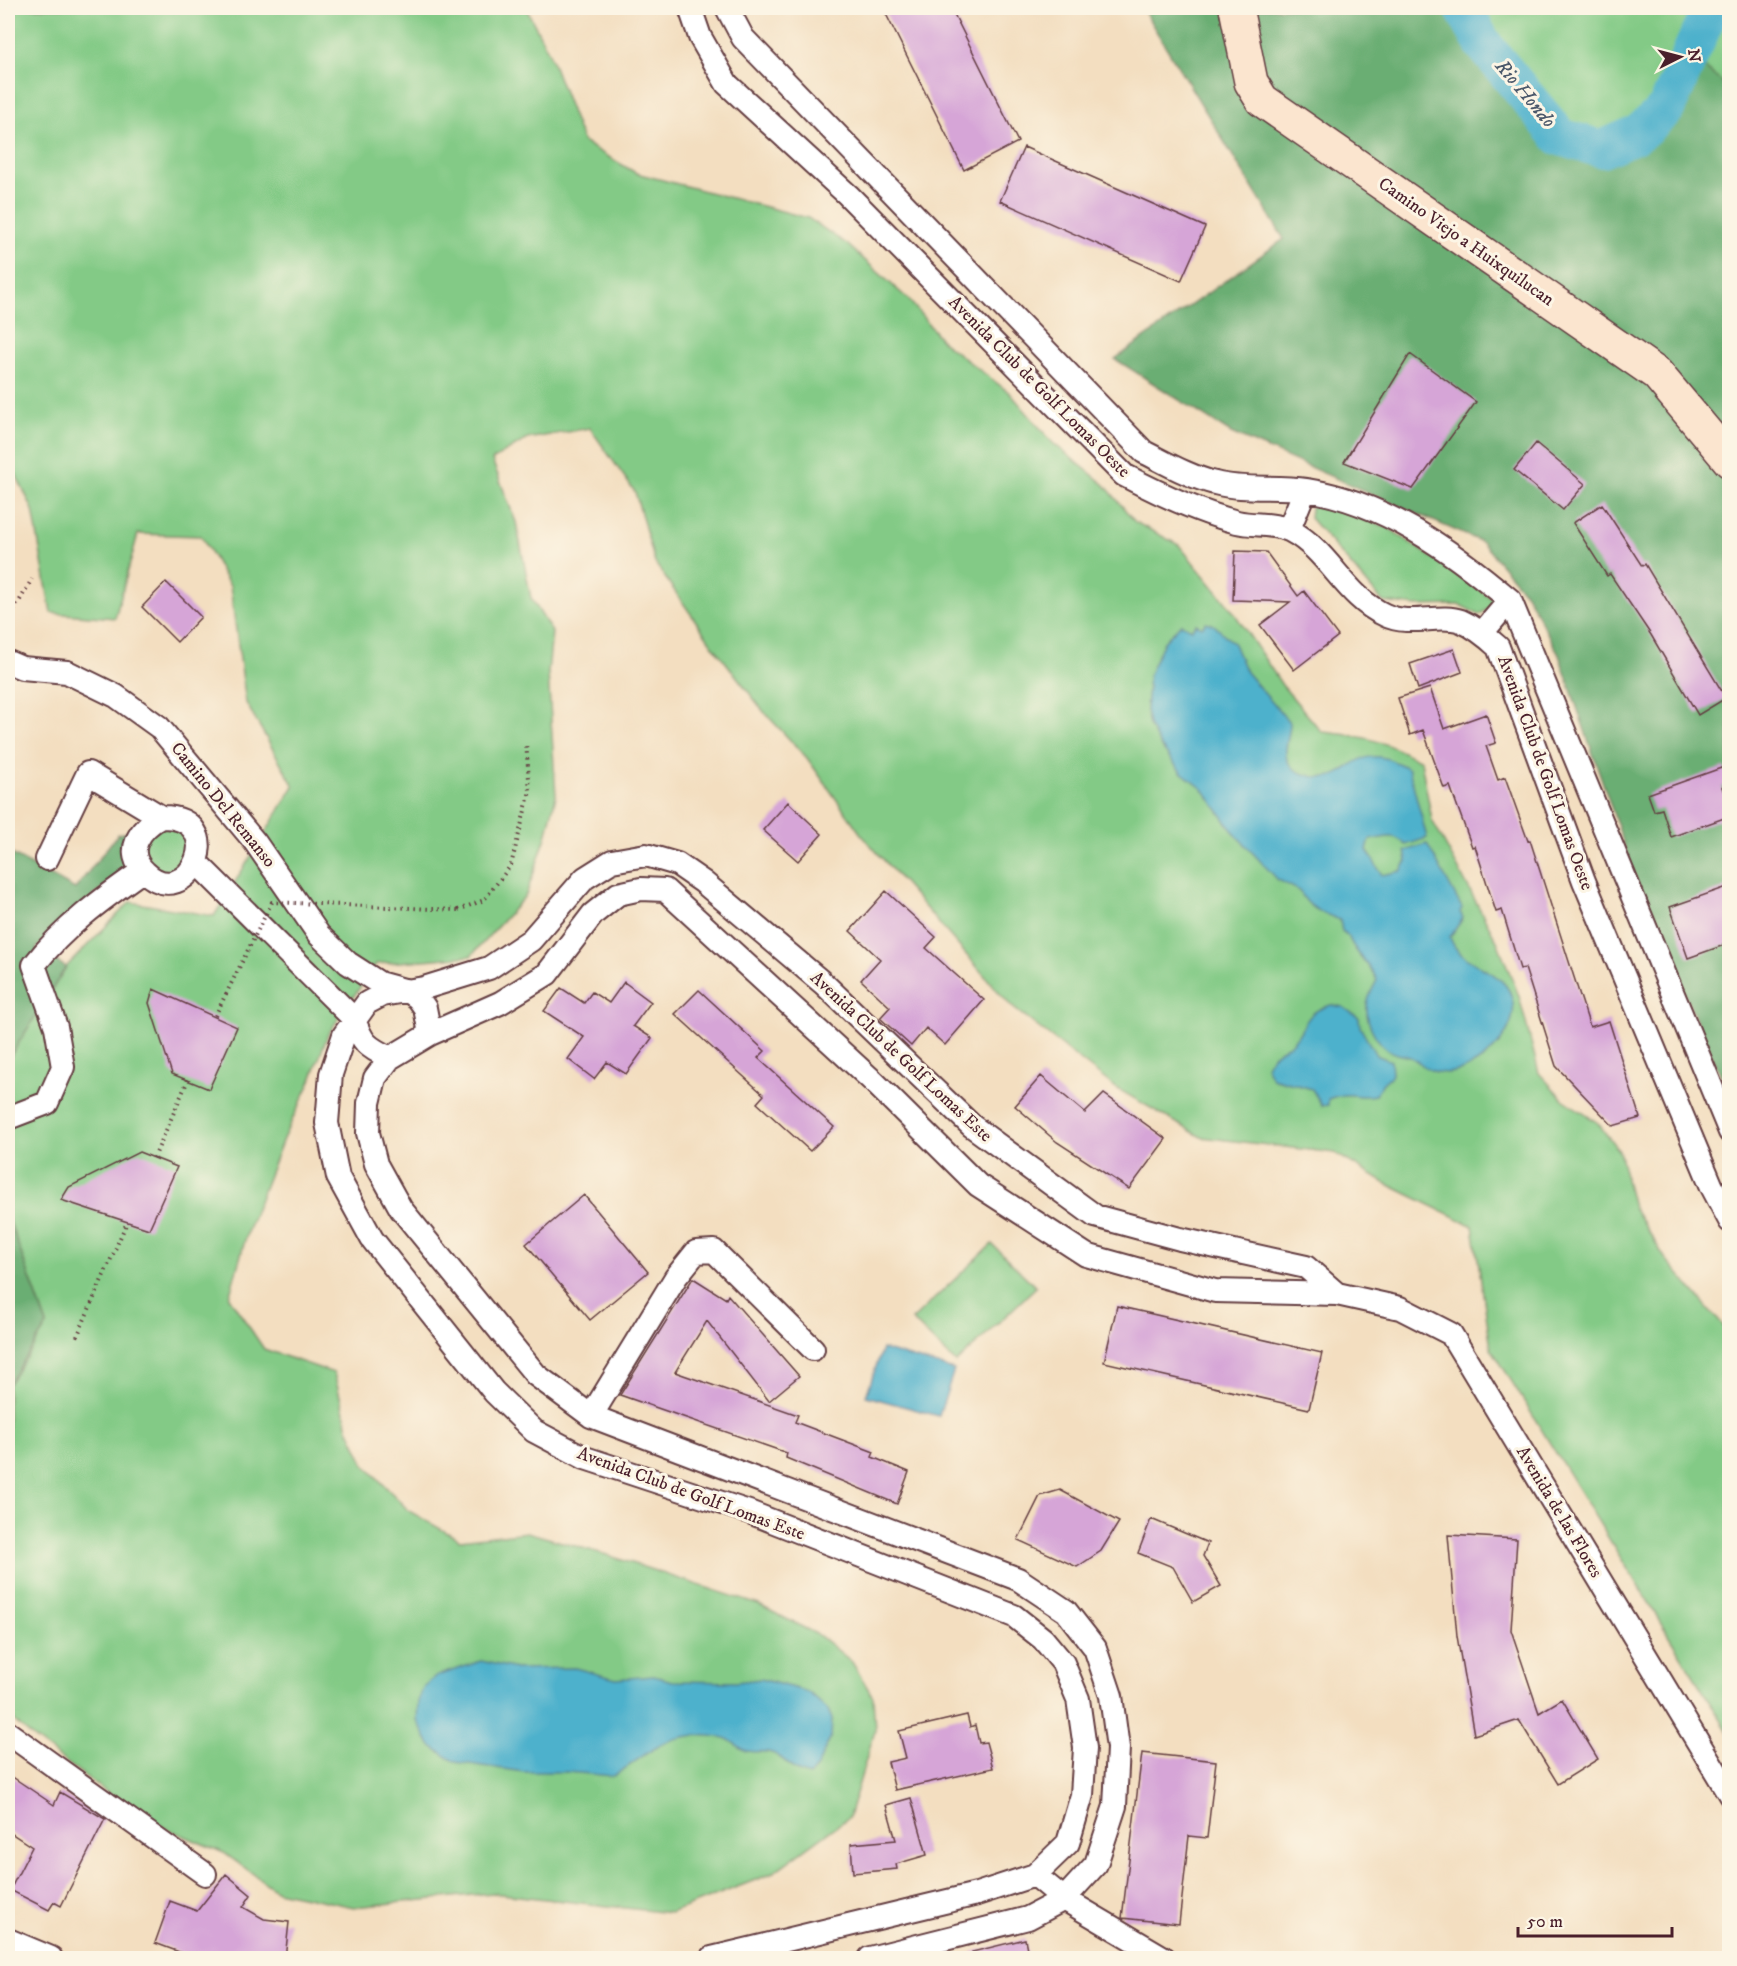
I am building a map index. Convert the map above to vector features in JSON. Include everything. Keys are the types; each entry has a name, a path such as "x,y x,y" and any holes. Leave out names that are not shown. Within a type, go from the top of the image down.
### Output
{"main road":[{"name":"Camino Viejo a Huixquilucan","path":"1236,8 1251,82 1262,100 1657,374 1730,461"}],"street":[{"name":"Avenida Club de Golf Lomas Oeste","path":"690,8 700,37 727,84 848,195 1124,475 1158,493 1238,522 1289,529 1311,544 1363,602 1384,615 1400,621 1459,620 1482,633 1498,647 1584,881 1707,1176 1730,1221"},
{"name":"Avenida Club de Golf Lomas Oeste","path":"729,9 743,38 1143,452 1215,483 1305,489 1339,497 1403,522 1481,575 1510,600 1730,1132"},
{"path":"700,37 729,9"},
{"path":"1289,529 1305,489"},
{"path":"1482,633 1510,600"},
{"name":"Camino Del Remanso","path":"8,662 22,668 68,672 116,696 159,727 255,842 319,935 348,963 371,978 408,991"},
{"path":"46,859 88,773 161,818"},
{"path":"172,817 184,821 193,829 198,840 197,863 189,874 178,880 165,882 153,879 142,871 135,856 136,839 146,825 161,818 172,817"},
{"name":"Avenida Club de Golf Lomas Este","path":"712,1959 977,1893 1035,1875 1068,1843 1082,1795 1085,1748 1078,1699 1063,1663 1043,1639 1014,1616 749,1512 585,1458 534,1431 494,1392 372,1239 338,1177 327,1123 331,1074 344,1035 367,1003 382,995 408,991 489,968 531,940 585,878 612,861 646,855 677,864 703,882 824,984 972,1126 1095,1216 1180,1239 1306,1267 1337,1293"},
{"path":"197,863 354,1019 360,1037 368,1046 390,1058"},
{"path":"8,1118 47,1104 63,1066 56,1027 34,965 56,938 105,896 142,871"},
{"name":"Avenida Club de Golf Lomas Este","path":"870,1959 1028,1918 1064,1899 1096,1864 1115,1806 1118,1748 1111,1696 1095,1648 1066,1611 1018,1579 591,1416 536,1375 401,1209 376,1164 368,1133 369,1103 375,1078 390,1058 430,1034 500,1003 547,974 593,914 618,894 641,889 665,890 873,1081 978,1185 1086,1255 1215,1291 1337,1293"},
{"path":"408,991 418,998 425,1008 430,1034"},
{"path":"591,1416 676,1277 696,1252 714,1251 813,1349"},
{"name":"Avenida de las Flores","path":"1337,1293 1400,1308 1451,1334 1730,1795"},
{"path":"8,1733 205,1874"},
{"path":"1035,1875 1064,1899 1164,1959"},
{"path":"8,1940 51,1959"}],"path":[{"path":"8,621 32,579"},
{"path":"215,1016 272,903 458,910 484,900 511,865 530,791 526,744"},
{"path":"154,1158 188,1080"},
{"path":"77,1337 127,1222"}],"green space":[{"path":"8,8 526,8 549,53 583,142 636,173 808,218 848,245 909,300 943,342 1010,393 1053,443 1105,485 1135,522 1179,545 1233,611 1282,685 1322,732 1373,740 1421,761 1432,820 1497,941 1519,996 1539,1073 1563,1099 1598,1123 1619,1151 1633,1207 1665,1258 1724,1327 1729,1326 1729,1733 1491,1348 1473,1226 1383,1182 1335,1153 1201,1137 1116,1088 1011,1006 861,834 807,758 764,712 714,647 655,563 635,492 590,428 527,439 492,460 516,522 531,598 552,632 548,673 556,796 546,837 526,895 471,956 376,964 328,1034 310,1083 283,1139 248,1230 229,1297 264,1349 334,1373 348,1428 365,1465 409,1511 460,1540 527,1532 607,1555 759,1605 820,1636 852,1662 873,1697 875,1730 849,1817 771,1874 670,1913 492,1893 354,1907 277,1891 224,1853 142,1818 33,1738 8,1715 8,1385 47,1325 8,1217 8,1060 66,967 130,902 214,916 294,786 246,703 230,586 201,536 138,534 115,618 51,613 33,510 8,458"},
{"path":"1142,8 1477,8 1493,38 1567,127 1601,137 1632,123 1655,103 1682,49 1729,88 1729,1093 1645,906 1559,655 1526,594 1482,542 1231,433 1115,359 1284,239"},
{"path":"1477,8 1729,8 1729,88 1682,49 1655,103 1632,123 1601,137 1568,127 1493,38"},
{"path":"1325,504 1387,527 1494,600 1495,604 1479,615 1460,605 1417,606 1383,602 1310,518 1311,507"},
{"path":"162,826 179,828 191,840 181,870 164,873 148,866 142,850 148,835"},
{"path":"138,831 135,858 36,949 66,967 8,1060 8,852 75,889 118,834"},
{"path":"8,1217 47,1325 8,1385"},
{"path":"992,1244 1036,1287 956,1363 912,1320"}],"water":[{"path":"1206,622 1214,625 1234,644 1246,672 1290,723 1286,755 1292,767 1304,774 1326,777 1338,774 1364,758 1379,757 1409,769 1427,838 1406,845 1393,837 1370,840 1367,850 1382,875 1401,871 1407,861 1405,851 1427,844 1462,908 1460,912 1463,918 1450,937 1455,948 1473,963 1494,975 1509,991 1513,1003 1513,1016 1508,1029 1490,1053 1477,1062 1464,1069 1437,1072 1413,1058 1386,1048 1376,1037 1367,1015 1369,996 1377,980 1348,936 1342,931 1340,920 1316,909 1307,902 1300,891 1278,880 1235,834 1203,789 1181,772 1161,747 1149,725 1146,710 1149,674 1164,642 1181,624 1192,629 1196,624 1202,627"},
{"path":"1331,1005 1343,1007 1359,1018 1360,1027 1376,1055 1391,1061 1392,1075 1375,1095 1336,1096 1328,1099 1328,1105 1322,1106 1312,1089 1272,1078 1266,1066 1273,1055 1295,1039 1315,1012"},
{"path":"882,1349 954,1370 939,1416 866,1396"},
{"path":"481,1661 516,1669 575,1668 616,1679 654,1676 672,1681 736,1682 761,1679 808,1692 828,1710 832,1719 831,1736 817,1767 809,1776 794,1769 774,1754 747,1751 725,1738 709,1736 693,1736 668,1741 613,1776 568,1772 524,1772 455,1762 430,1745 417,1720 418,1701 424,1686 437,1676"}],"building":[{"path":"883,8 951,8 1018,142 964,170"},
{"path":"1024,147 1205,227 1181,281 1000,201"},
{"path":"1410,354 1476,402 1413,489 1344,462"},
{"path":"1536,443 1585,484 1563,510 1514,470"},
{"path":"1602,504 1642,566 1645,564 1726,698 1698,715 1651,635 1610,574 1607,576 1573,523"},
{"path":"1235,551 1266,552 1298,596 1304,591 1338,636 1294,670 1260,625 1290,602 1233,600"},
{"path":"166,582 201,617 177,642 142,607"},
{"path":"1454,649 1462,672 1418,689 1410,664"},
{"path":"1430,688 1444,729 1486,714 1496,743 1486,746 1498,780 1505,777 1528,841 1530,840 1590,1027 1609,1021 1640,1118 1613,1126 1556,1066 1525,968 1520,969 1502,910 1496,912 1475,846 1472,847 1450,786 1444,788 1423,730 1410,735 1398,698"},
{"path":"1724,767 1730,784 1722,787 1730,807 1730,816 1671,837 1662,809 1654,811 1648,794"},
{"path":"788,802 822,834 798,861 763,830"},
{"path":"1730,886 1730,943 1688,958 1670,907"},
{"path":"886,891 936,937 926,948 984,1000 945,1045 926,1028 911,1046 880,1018 890,1007 861,980 880,959 850,931"},
{"path":"624,982 651,1002 633,1026 652,1038 626,1074 607,1062 594,1079 568,1059 584,1037 544,1011 561,988 584,1003 592,992 609,1003"},
{"path":"153,989 237,1027 209,1089 172,1074 149,1003"},
{"path":"699,990 765,1051 758,1058 834,1127 810,1151 757,1103 764,1095 675,1014"},
{"path":"1041,1076 1085,1113 1104,1094 1166,1139 1129,1189 1057,1142 1015,1106"},
{"path":"139,1152 177,1167 149,1229 61,1200 69,1187"},
{"path":"584,1195 648,1272 590,1320 526,1244"},
{"path":"693,1278 726,1299 728,1295 799,1376 769,1401 707,1321 675,1372 798,1415 795,1422 874,1452 872,1457 909,1472 897,1504 786,1458 787,1453 620,1395"},
{"path":"1117,1306 1322,1353 1309,1409 1104,1362"},
{"path":"1060,1490 1119,1522 1101,1551 1077,1567 1018,1540 1040,1496"},
{"path":"1151,1519 1208,1543 1203,1556 1221,1586 1193,1602 1173,1567 1138,1553"},
{"path":"1448,1535 1517,1539 1511,1630 1539,1713 1562,1699 1598,1759 1558,1784 1519,1720 1474,1735 1457,1636"},
{"path":"967,1715 970,1727 975,1725 979,1743 986,1742 993,1768 895,1790 888,1762 906,1758 899,1731"},
{"path":"1142,1753 1216,1761 1207,1838 1189,1836 1179,1924 1122,1918"},
{"path":"8,1774 54,1805 60,1792 105,1819 61,1906 54,1902 49,1910 10,1890 32,1847 8,1831"},
{"path":"911,1798 927,1855 896,1864 897,1869 853,1873 851,1844 896,1840 886,1805"},
{"path":"226,1874 251,1895 243,1907 264,1919 289,1922 285,1959 198,1959 155,1943 170,1901 197,1911"},
{"path":"1025,1939 1029,1959 973,1959 972,1952"}],"waterway":[{"name":"Rio Hondo","path":"1463,8 1483,44 1560,137 1602,149 1639,133 1666,109 1711,8"}]}
